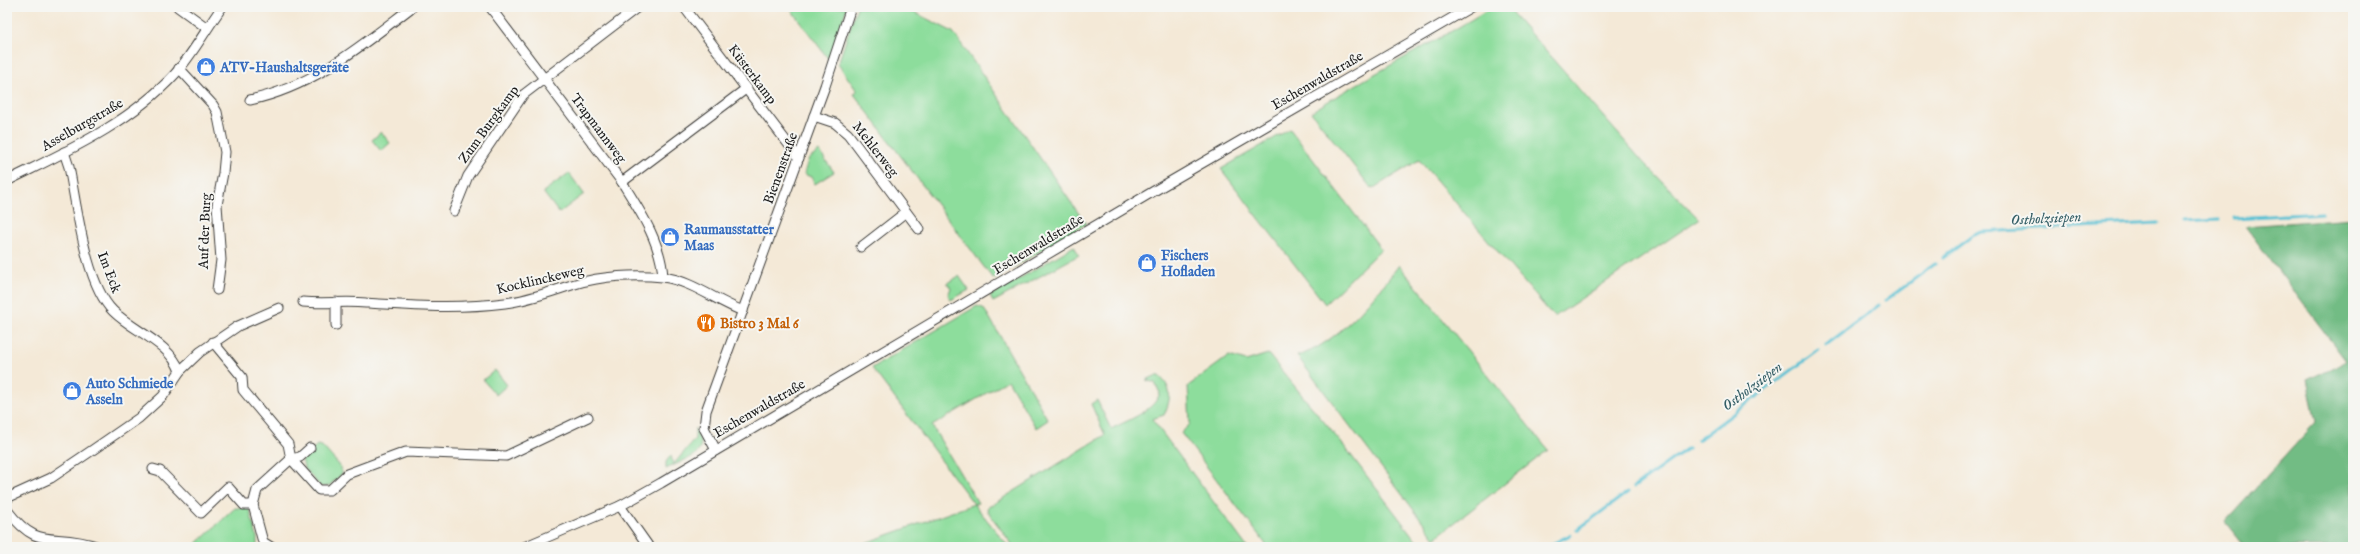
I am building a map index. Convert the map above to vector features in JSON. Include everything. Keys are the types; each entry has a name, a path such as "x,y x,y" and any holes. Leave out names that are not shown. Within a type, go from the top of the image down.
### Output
{"street":[{"path":"178,7 207,28"},
{"name":"Asselburgstraße","path":"7,181 103,132 146,102 179,68 222,7"},
{"path":"250,100 288,90 337,64 412,7"},
{"name":"Trapmannweg","path":"490,7 622,182 641,213 656,244 662,261 663,277"},
{"name":"Zum Burgkamp","path":"454,211 468,176 523,95 638,7"},
{"name":"Küsterkamp","path":"684,7 799,158"},
{"name":"Bienenstraße","path":"716,450 706,432 704,420 814,116 851,7"},
{"name":"Eschenwaldstraße","path":"524,547 620,506 1154,191 1471,7"},
{"name":"Auf der Burg","path":"179,68 213,105 223,144 225,162 216,205 220,260 217,290"},
{"path":"622,182 747,88"},
{"name":"Mehlerweg","path":"814,116 835,123 848,134 919,229"},
{"name":"Im Eck","path":"64,152 69,167 90,267 104,300 129,325 167,351 176,361 180,371"},
{"path":"861,247 906,212"},
{"name":"Kocklinckeweg","path":"303,302 461,307 521,300 603,278 629,276 663,277 694,287 725,304 743,311"},
{"path":"336,302 336,325"},
{"path":"7,498 51,478 138,418 163,396 180,371 213,342 238,326 279,308"},
{"path":"213,342 242,377 243,390 288,444 290,459 319,490 330,490 347,474 406,452 506,456 588,417"},
{"path":"272,547 264,542 253,505 257,490 290,459 300,457 310,448"},
{"path":"153,469 160,471 200,513 228,487 244,505 253,505"},
{"path":"620,506 649,547"},
{"path":"7,510 23,534 37,544 84,543 99,547"}],"green space":[{"path":"789,7 847,7 830,61"},
{"path":"857,7 904,7 953,32 1086,224 993,279 854,94 857,91 838,64"},
{"path":"1492,7 1507,7 1643,162 1699,219 1554,317 1419,160 1372,189 1311,112"},
{"path":"1290,129 1381,249 1325,304 1221,169"},
{"path":"381,132 390,143 381,151 372,140"},
{"path":"819,151 834,172 815,184 811,177 804,174 808,160"},
{"path":"569,173 584,194 559,213 543,192"},
{"path":"2353,218 2353,547 2245,547 2225,522 2316,422 2307,380 2346,361 2245,226"},
{"path":"1074,246 1079,255 993,302 990,296"},
{"path":"1399,265 1548,450 1435,538 1297,356 1326,342 1340,331 1367,305"},
{"path":"959,276 969,290 951,300 948,295 951,288 947,283"},
{"path":"977,306 983,308 988,315 1048,420 1036,428 1008,380 932,426 978,503 974,504 872,368"},
{"path":"1268,354 1344,446 1421,547 1268,547 1181,433 1190,424 1188,386 1229,356 1246,361"},
{"path":"495,370 507,385 496,395 483,380"},
{"path":"1159,376 1164,380 1169,389 1169,399 1164,415 1152,419 1247,547 1014,547 988,512 987,508 1105,435 1091,404 1097,400 1111,429 1146,410 1157,399 1160,393 1155,383 1146,380"},
{"path":"695,428 701,442 700,449 695,455 666,469 666,462 671,455 673,465 695,439"},
{"path":"317,445 322,446 341,467 342,474 329,486 321,487 304,468 302,459"},
{"path":"974,504 1009,547 854,547"},
{"path":"235,508 249,508 257,537 257,547 193,547"}],"waterway":[{"name":"Ostholzsiepen","path":"2234,218 2321,213"},
{"name":"Ostholzsiepen","path":"2185,221 2219,219"},
{"name":"Ostholzsiepen","path":"1943,258 1972,236 1982,232 2158,223"},
{"name":"Ostholzsiepen","path":"1886,300 1935,264"},
{"name":"Ostholzsiepen","path":"1826,345 1879,305"},
{"name":"Ostholzsiepen","path":"1698,440 1819,350"},
{"name":"Ostholzsiepen","path":"1634,487 1688,448"},
{"name":"Ostholzsiepen","path":"1577,530 1628,492"},
{"name":"Ostholzsiepen","path":"1546,547 1570,535"}],"place":[{"name":"ATV-Haushaltsgeräte","path":"206,67"},
{"name":"Raumausstatter Maas","path":"670,237"},
{"name":"Fischers Hofladen","path":"1147,263"},
{"name":"Bistro 3 Mal 6","path":"706,323"},
{"name":"Auto Schmiede Asseln","path":"72,391"}]}
